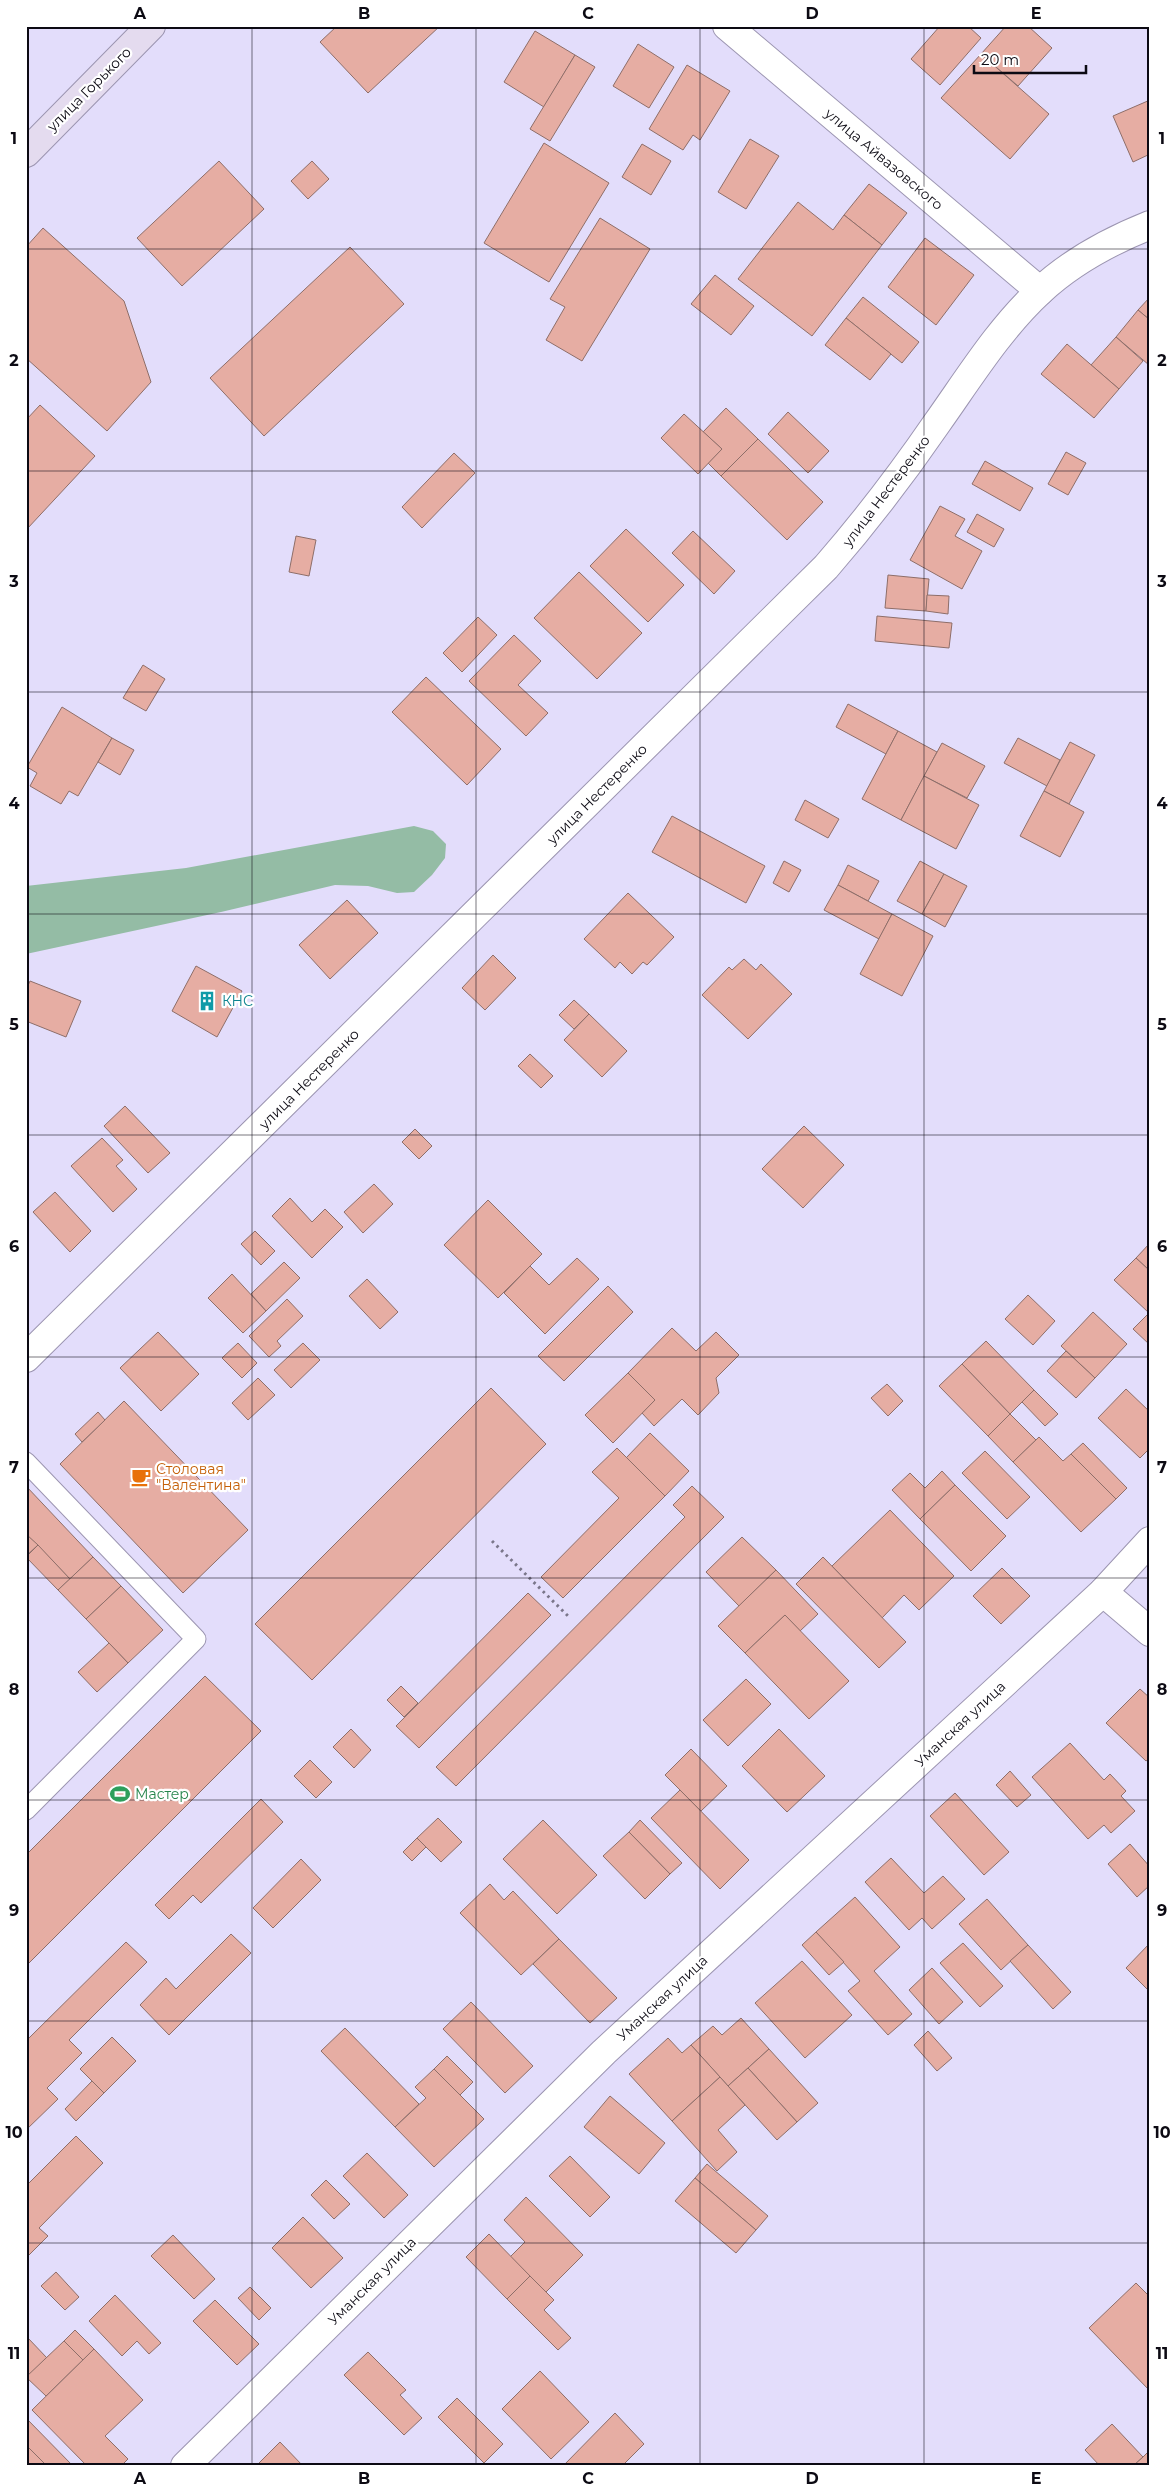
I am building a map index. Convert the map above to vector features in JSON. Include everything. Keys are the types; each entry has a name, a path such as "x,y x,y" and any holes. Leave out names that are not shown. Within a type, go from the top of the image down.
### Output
{"main road":[{"name":"улица Горького","path":"26,153 151,26"}],"street":[{"name":"улица Айвазовского","path":"727,26 1040,291"},
{"name":"улица Нестеренко","path":"26,1358 826,567 867,520 982,359 1009,325 1040,291 1086,257 1122,236 1150,225"},
{"name":"Уманская улица","path":"185,2466 604,2052 1103,1592 1150,1541"},
{"path":"1103,1592 1150,1632"}],"lane":[{"path":"26,1462 196,1639 26,1810"}],"path":[{"path":"492,1541 568,1616"}],"green space":[{"path":"414,826 433,831 446,844 445,858 432,875 414,892 397,893 368,886 335,885 221,912 26,954 26,886 186,868"}],"building":[{"path":"337,26 440,26 368,93 320,42"},
{"path":"940,26 968,26 981,38 940,85 911,59"},
{"path":"1006,26 1028,26 1052,48 1018,86 981,54"},
{"path":"535,31 575,55 544,107 504,82"},
{"path":"638,44 674,67 649,108 613,86"},
{"path":"981,54 1049,114 1010,159 941,98"},
{"path":"575,55 595,67 550,141 530,129"},
{"path":"687,65 730,91 700,140 693,135 683,150 649,129"},
{"path":"1150,100 1150,154 1133,162 1113,116"},
{"path":"750,139 779,156 746,209 718,192"},
{"path":"544,143 609,183 549,282 484,243"},
{"path":"642,144 671,161 651,195 622,177"},
{"path":"219,161 264,209 182,286 137,238"},
{"path":"312,161 329,179 308,199 291,181"},
{"path":"869,184 907,213 882,245 844,215"},
{"path":"798,202 833,230 844,215 882,245 812,336 738,279"},
{"path":"600,218 650,249 582,361 546,340 565,307 550,299"},
{"path":"43,228 124,301 151,382 107,431 26,358 26,247"},
{"path":"925,238 974,275 936,325 888,287"},
{"path":"350,247 404,304 264,436 210,378"},
{"path":"715,275 754,306 731,335 691,304"},
{"path":"863,297 919,342 902,363 846,318"},
{"path":"1150,297 1150,320 1138,310"},
{"path":"1138,310 1150,320 1149,365 1116,337"},
{"path":"846,318 891,354 870,380 825,345"},
{"path":"1116,337 1143,361 1119,389 1091,365"},
{"path":"1067,344 1119,389 1094,418 1041,374"},
{"path":"40,405 95,456 27,529 26,420"},
{"path":"726,408 758,439 721,476 708,463 722,449 703,432"},
{"path":"788,412 829,451 808,473 768,434"},
{"path":"684,414 722,449 698,474 661,438"},
{"path":"758,439 823,502 787,540 721,476"},
{"path":"1066,452 1086,463 1068,495 1048,484"},
{"path":"454,453 475,473 422,528 402,507"},
{"path":"985,461 1033,488 1020,511 972,484"},
{"path":"940,506 965,519 955,536 982,551 962,589 910,560"},
{"path":"977,514 1004,529 994,547 967,532"},
{"path":"626,529 684,585 648,622 590,566"},
{"path":"693,531 735,571 714,594 672,553"},
{"path":"296,536 316,540 309,576 289,572"},
{"path":"579,572 642,633 597,679 534,618"},
{"path":"888,575 929,579 926,611 885,608"},
{"path":"927,595 949,596 948,614 926,611"},
{"path":"877,616 952,623 949,648 875,641"},
{"path":"478,617 497,635 462,672 443,653"},
{"path":"514,635 541,661 518,685 548,713 526,736 469,681"},
{"path":"143,665 165,679 146,711 123,698"},
{"path":"426,677 501,749 467,785 392,712"},
{"path":"848,704 898,731 886,754 836,727"},
{"path":"62,707 112,738 78,796 69,791 61,804 30,786 37,773 27,767"},
{"path":"898,731 937,752 901,820 862,799"},
{"path":"112,738 134,750 120,775 98,762"},
{"path":"1018,738 1060,760 1047,786 1004,763"},
{"path":"1070,742 1095,755 1069,804 1044,791"},
{"path":"942,743 985,766 967,798 924,776"},
{"path":"924,776 979,805 956,849 901,820"},
{"path":"1044,791 1084,812 1060,857 1020,836"},
{"path":"805,800 839,819 828,838 795,820"},
{"path":"672,816 765,866 746,903 652,852"},
{"path":"784,861 801,870 789,892 773,883"},
{"path":"920,861 944,874 922,914 897,901"},
{"path":"848,865 879,881 868,901 838,885"},
{"path":"944,874 967,886 945,927 922,914"},
{"path":"838,885 892,914 879,939 824,910"},
{"path":"628,893 674,937 647,965 643,962 632,974 620,962 615,968 584,939"},
{"path":"347,900 378,933 330,979 299,945"},
{"path":"892,914 933,936 902,996 860,974"},
{"path":"493,955 516,978 485,1010 462,988"},
{"path":"744,959 756,970 761,964 792,994 748,1039 702,995 729,967 732,970"},
{"name":"КНС","path":"196,966 242,991 217,1037 172,1011"},
{"path":"30,981 81,1001 66,1037 26,1021 26,990"},
{"path":"574,1000 589,1014 574,1029 559,1015"},
{"path":"589,1014 627,1051 602,1077 564,1040"},
{"path":"530,1054 553,1076 541,1088 518,1066"},
{"path":"125,1106 170,1153 148,1173 104,1126"},
{"path":"804,1126 844,1165 803,1208 762,1169"},
{"path":"415,1129 432,1146 419,1159 402,1142"},
{"path":"102,1138 123,1160 116,1166 137,1189 113,1212 71,1166"},
{"path":"374,1184 393,1204 363,1233 344,1212"},
{"path":"55,1192 91,1231 70,1252 33,1212"},
{"path":"290,1198 312,1222 325,1209 343,1227 312,1258 272,1216"},
{"path":"488,1200 542,1254 498,1298 444,1245"},
{"path":"255,1231 275,1251 261,1265 241,1244"},
{"path":"1150,1243 1150,1271 1136,1258"},
{"path":"577,1258 599,1279 545,1334 504,1293 530,1266 549,1285"},
{"path":"1136,1258 1150,1271 1149,1313 1114,1280"},
{"path":"284,1262 300,1278 266,1311 251,1294"},
{"path":"232,1274 266,1311 243,1333 208,1298"},
{"path":"367,1279 398,1312 380,1329 349,1296"},
{"path":"608,1286 633,1312 564,1381 538,1356"},
{"path":"1028,1295 1055,1321 1033,1345 1005,1319"},
{"path":"287,1299 303,1316 277,1341 281,1346 269,1357 249,1336"},
{"path":"1093,1312 1127,1344 1095,1378 1061,1346"},
{"path":"1150,1312 1150,1345 1133,1329"},
{"path":"672,1328 696,1351 716,1332 739,1355 716,1378 719,1393 698,1415 682,1399 654,1426 642,1413 655,1400 628,1373"},
{"path":"158,1332 199,1374 161,1411 120,1368"},
{"path":"986,1341 1034,1390 1010,1414 962,1364"},
{"path":"238,1343 257,1363 242,1378 222,1358"},
{"path":"303,1343 320,1360 291,1388 274,1370"},
{"path":"1066,1351 1095,1378 1076,1398 1047,1371"},
{"path":"962,1364 1010,1414 988,1436 939,1386"},
{"path":"628,1373 655,1400 613,1443 585,1415"},
{"path":"258,1378 275,1395 248,1420 232,1403"},
{"path":"887,1384 903,1401 888,1416 871,1398"},
{"path":"491,1388 546,1444 312,1680 255,1624"},
{"path":"1126,1389 1150,1412 1150,1448 1140,1458 1098,1418"},
{"path":"1034,1390 1058,1414 1045,1426 1022,1402"},
{"path":"124,1401 248,1530 183,1593 60,1464"},
{"path":"98,1412 105,1420 82,1442 75,1434"},
{"path":"1010,1414 1036,1440 1013,1462 988,1436"},
{"path":"650,1433 689,1471 665,1496 626,1458"},
{"path":"1039,1437 1063,1461 1071,1454 1116,1499 1081,1532 1013,1462"},
{"path":"1083,1443 1127,1488 1116,1499 1071,1454"},
{"path":"617,1448 665,1496 563,1598 541,1577 619,1498 592,1472"},
{"path":"985,1451 1030,1497 1007,1519 962,1473"},
{"path":"942,1471 955,1485 920,1519 892,1490 910,1473 925,1488"},
{"path":"955,1485 1006,1536 971,1571 920,1519"},
{"path":"26,1486 93,1557 70,1579 26,1534"},
{"path":"692,1486 724,1517 456,1786 436,1767 685,1517 673,1505"},
{"path":"890,1510 954,1576 919,1610 904,1595 882,1618 832,1566"},
{"path":"26,1534 38,1545 26,1556"},
{"path":"742,1537 776,1570 739,1606 706,1572"},
{"path":"38,1545 70,1579 58,1590 26,1557"},
{"path":"93,1557 121,1586 86,1619 58,1590"},
{"path":"823,1557 906,1642 879,1668 796,1584"},
{"path":"1002,1568 1030,1596 1001,1624 973,1596"},
{"path":"776,1570 818,1614 800,1631 785,1615 745,1653 718,1626"},
{"path":"121,1586 163,1630 128,1663 86,1619"},
{"path":"528,1593 551,1615 419,1748 396,1726"},
{"path":"785,1615 849,1681 809,1719 745,1653"},
{"path":"109,1643 128,1663 97,1692 78,1672"},
{"path":"205,1676 261,1731 26,1966 26,1855"},
{"path":"746,1679 771,1704 728,1746 703,1720"},
{"path":"401,1686 418,1703 404,1717 387,1700"},
{"path":"1140,1689 1150,1698 1150,1758 1146,1761 1106,1723"},
{"path":"351,1729 371,1750 354,1768 333,1747"},
{"path":"779,1729 825,1776 787,1812 742,1766"},
{"path":"1070,1743 1104,1780 1110,1774 1126,1791 1121,1796 1135,1811 1111,1833 1104,1825 1088,1839 1032,1777"},
{"path":"691,1749 727,1786 701,1811 665,1775"},
{"path":"310,1760 332,1782 316,1798 294,1776"},
{"path":"1010,1771 1031,1795 1017,1807 996,1785"},
{"path":"680,1790 749,1860 720,1889 651,1818"},
{"path":"955,1793 1009,1852 984,1875 930,1816"},
{"path":"261,1799 283,1822 201,1903 193,1895 169,1919 155,1905"},
{"path":"438,1818 462,1842 441,1862 417,1838"},
{"path":"543,1820 597,1875 557,1914 503,1859"},
{"path":"640,1820 682,1863 670,1874 629,1832"},
{"path":"629,1832 670,1874 645,1899 603,1856"},
{"path":"417,1838 426,1847 412,1861 403,1852"},
{"path":"1130,1844 1150,1867 1150,1885 1137,1897 1108,1864"},
{"path":"891,1858 924,1893 943,1876 965,1899 932,1929 922,1918 909,1930 865,1882"},
{"path":"301,1859 321,1880 273,1928 253,1908"},
{"path":"490,1884 504,1900 513,1891 559,1939 521,1975 460,1913"},
{"path":"855,1897 900,1947 874,1971 912,2014 888,2035 848,1991 860,1981 816,1932"},
{"path":"987,1899 1028,1945 1001,1970 959,1924"},
{"path":"816,1932 844,1962 829,1975 802,1945"},
{"path":"231,1934 251,1953 169,2035 140,2005 166,1978 176,1989"},
{"path":"559,1939 617,1998 590,2023 533,1964"},
{"path":"126,1942 147,1962 69,2040 82,2053 47,2088 58,2099 26,2130 26,2041"},
{"path":"963,1943 1003,1986 980,2007 940,1963"},
{"path":"1150,1943 1150,1992 1126,1968"},
{"path":"1028,1945 1071,1992 1053,2009 1010,1961"},
{"path":"802,1961 852,2015 805,2058 755,2003"},
{"path":"932,1968 963,2002 939,2024 909,1990"},
{"path":"471,2002 533,2066 505,2093 443,2029"},
{"path":"741,2018 769,2049 728,2086 691,2045 713,2026 722,2035"},
{"path":"345,2028 419,2104 395,2127 321,2051"},
{"path":"928,2031 952,2058 937,2071 914,2045"},
{"path":"112,2037 136,2061 104,2093 80,2069"},
{"path":"668,2038 682,2053 691,2045 720,2077 672,2121 629,2074"},
{"path":"769,2049 818,2103 797,2122 748,2068"},
{"path":"447,2056 473,2082 460,2095 434,2069"},
{"path":"748,2068 797,2122 777,2140 728,2086"},
{"path":"434,2069 484,2119 434,2167 395,2127 426,2098 415,2087"},
{"path":"720,2077 745,2105 718,2130 737,2152 717,2171 672,2121"},
{"path":"92,2081 104,2093 76,2121 65,2109"},
{"path":"610,2096 665,2143 639,2174 584,2127"},
{"path":"76,2136 103,2163 39,2228 48,2236 26,2258 26,2186"},
{"path":"367,2153 408,2195 384,2218 343,2176"},
{"path":"570,2156 610,2197 590,2217 549,2176"},
{"path":"707,2164 768,2216 756,2230 695,2178"},
{"path":"695,2178 756,2230 736,2253 675,2201"},
{"path":"326,2180 350,2204 334,2219 311,2195"},
{"path":"526,2197 583,2255 546,2292 510,2257 525,2242 504,2220"},
{"path":"303,2217 343,2258 311,2288 272,2248"},
{"path":"489,2234 530,2276 507,2299 466,2257"},
{"path":"173,2235 215,2279 194,2299 151,2256"},
{"path":"56,2272 79,2297 65,2310 41,2286"},
{"path":"530,2276 554,2300 544,2310 571,2338 558,2350 507,2299"},
{"path":"1136,2283 1150,2297 1150,2391 1089,2328"},
{"path":"250,2287 271,2308 259,2320 238,2298"},
{"path":"115,2295 161,2343 149,2354 137,2341 122,2356 89,2321"},
{"path":"215,2300 259,2344 237,2365 193,2321"},
{"path":"75,2330 94,2349 83,2360 64,2341"},
{"path":"28,2338 47,2358 26,2378 26,2339"},
{"path":"64,2341 83,2360 46,2396 26,2377"},
{"path":"94,2349 143,2400 105,2436 128,2459 121,2466 87,2466 32,2410"},
{"path":"368,2352 406,2390 400,2395 422,2418 404,2435 344,2375"},
{"path":"540,2371 589,2422 551,2459 502,2409"},
{"path":"457,2398 503,2444 484,2463 438,2417"},
{"path":"615,2413 644,2444 622,2466 563,2466"},
{"path":"26,2418 73,2466 47,2466 26,2445"},
{"path":"1112,2424 1143,2457 1133,2466 1100,2466 1085,2450"},
{"path":"280,2442 303,2466 256,2466"},
{"path":"26,2445 47,2466 26,2466"},
{"path":"1150,2450 1150,2466 1133,2466 1143,2457"}],"place":[{"name":"КНС","path":"207,1001"},
{"name":"Столовая \"Валентина\"","path":"141,1477"},
{"name":"Мастер","path":"120,1794"}]}
